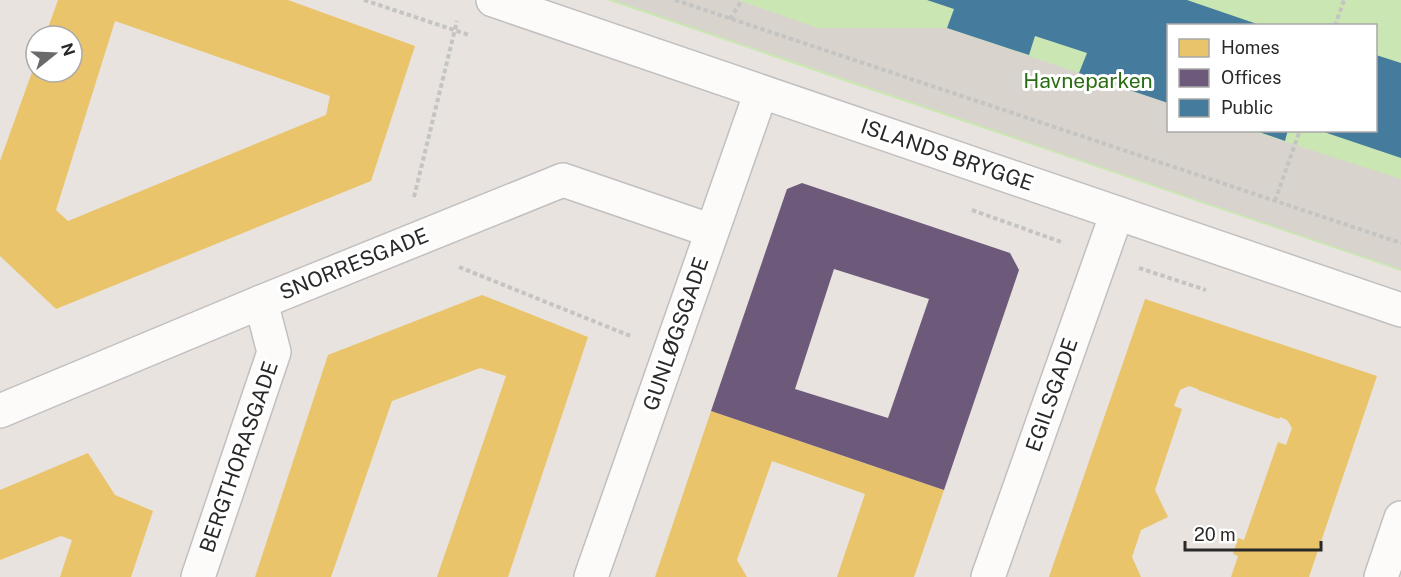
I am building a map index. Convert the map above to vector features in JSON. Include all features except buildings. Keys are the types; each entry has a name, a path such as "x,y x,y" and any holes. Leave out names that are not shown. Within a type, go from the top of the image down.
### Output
{"street":[{"name":"ISLANDS BRYGGE","path":"493,0 1401,310"},
{"name":"GUNLØGSGADE","path":"591,577 761,92"},
{"name":"SNORRESGADE","path":"0,411 402,244 563,180 712,231"},
{"name":"EGILSGADE","path":"988,577 1117,213"},
{"name":"BERGTHORASGADE","path":"198,577 274,352 261,302"},
{"path":"1381,577 1401,518"}],"path":[{"path":"675,0 1401,243"},
{"path":"730,19 742,0"},
{"path":"1336,24 1344,0"},
{"path":"458,20 402,244 670,352"},
{"path":"1275,201 1299,132"}],"green space":[{"name":"Havneparken","path":"607,0 1401,0 1401,271"}],"shaded area":[{"name":"Havneparken","path":"614,0 738,0 818,28 947,28 1167,103 1167,132 1255,132 1401,179 1401,269"}]}
